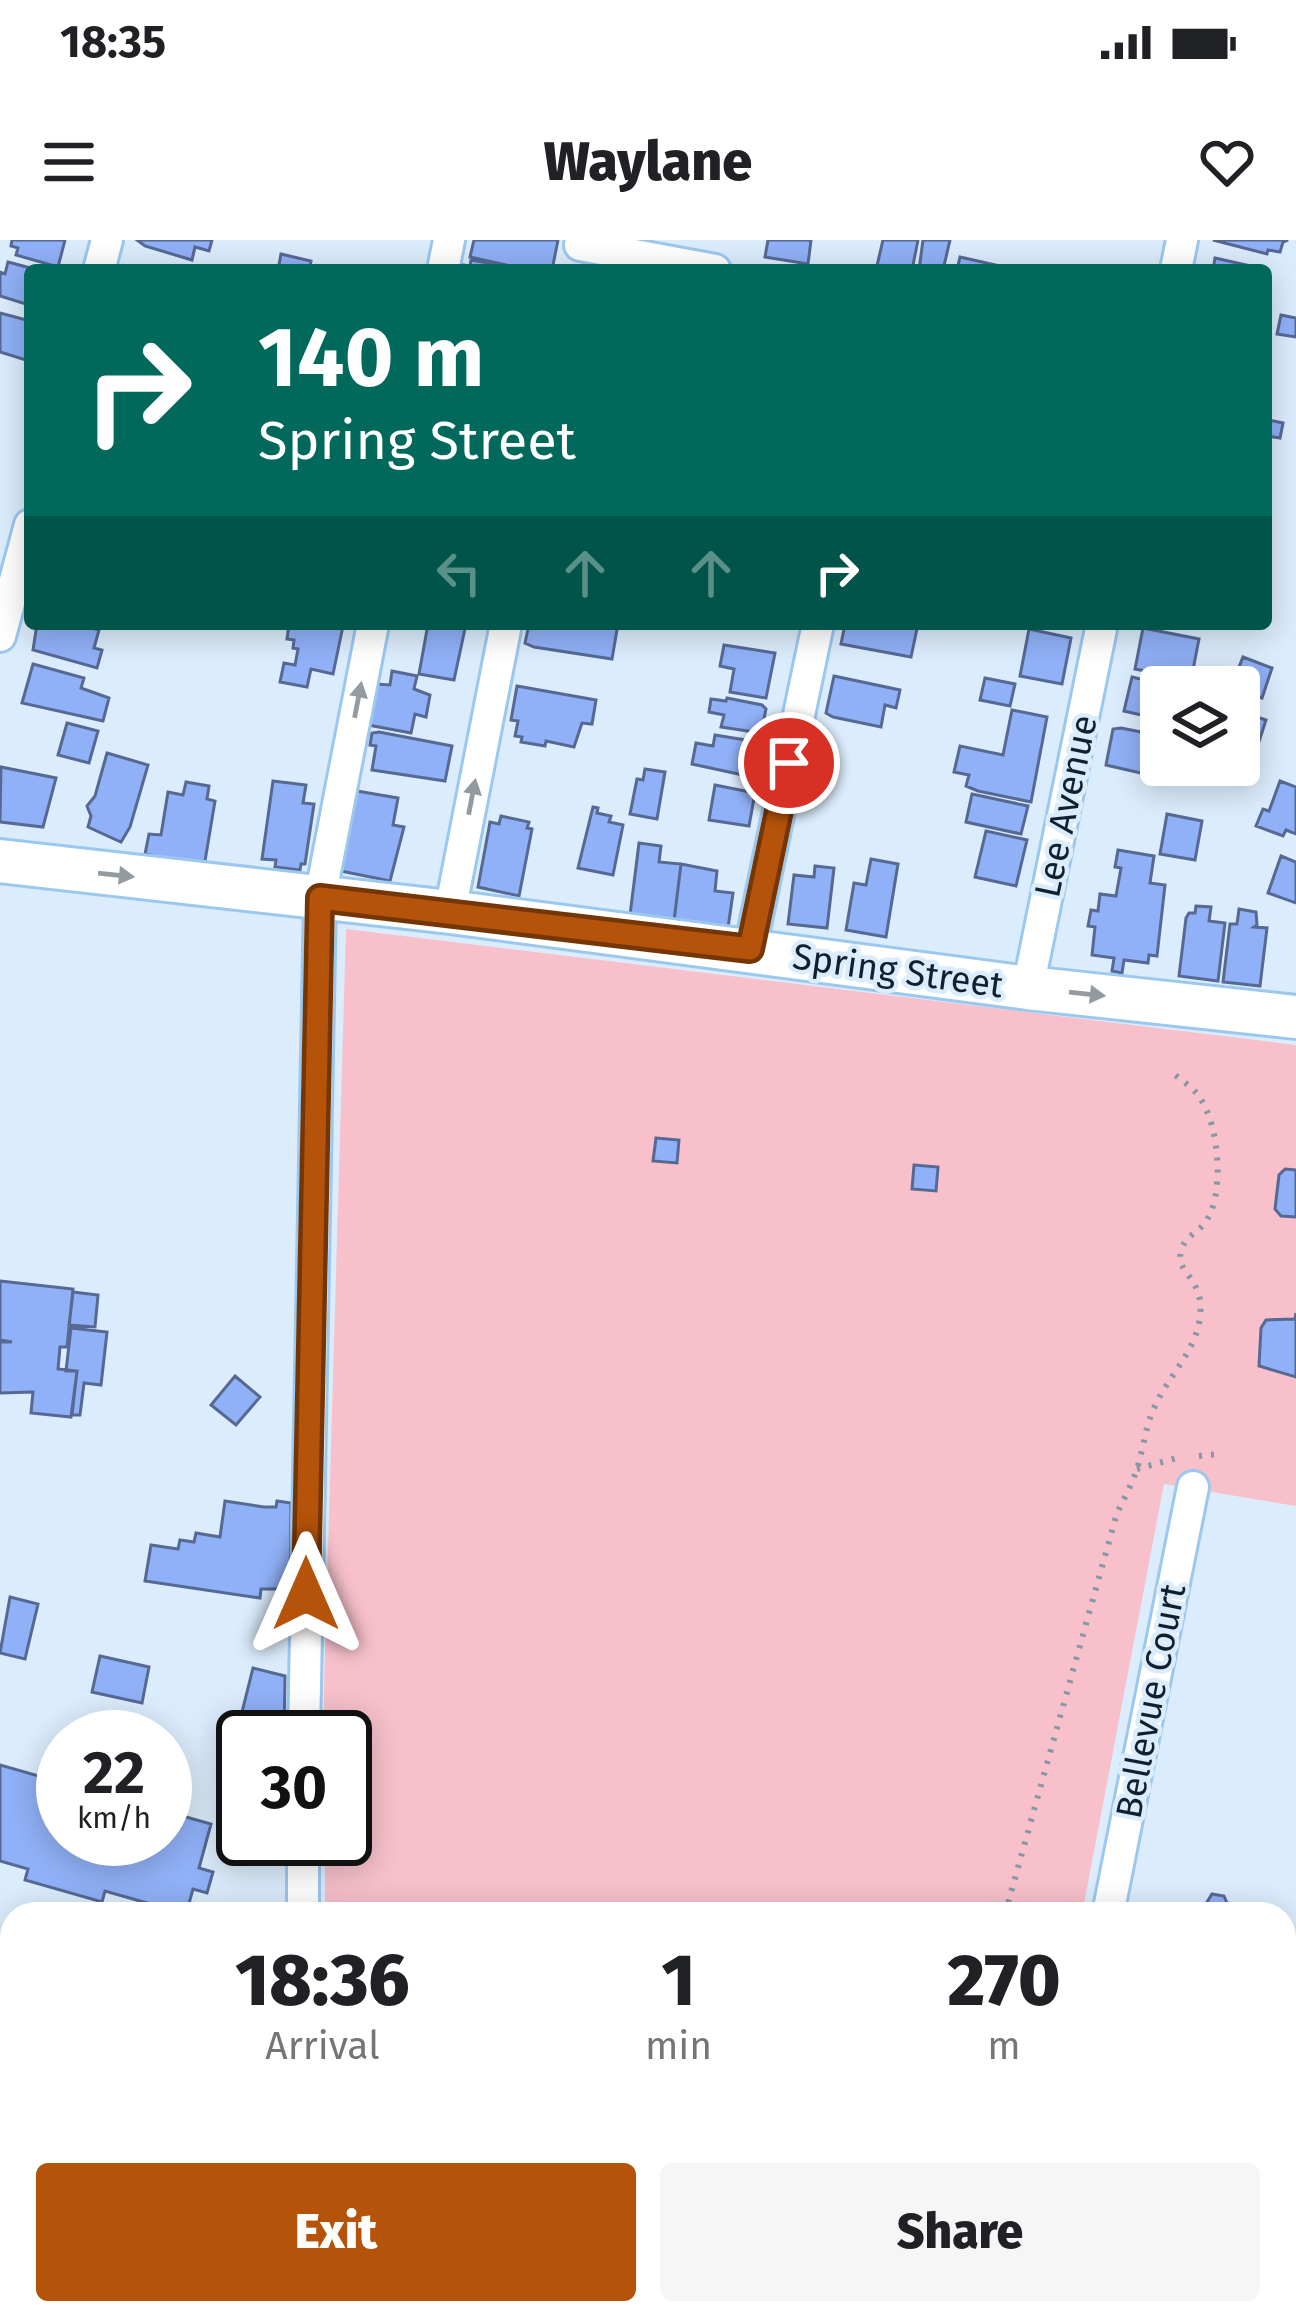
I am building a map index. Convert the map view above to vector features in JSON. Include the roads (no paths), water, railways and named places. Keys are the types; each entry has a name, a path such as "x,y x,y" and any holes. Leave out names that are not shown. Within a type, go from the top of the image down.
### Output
{"main road":[{"name":"Spring Street","path":"0,862 450,911 1028,988 1296,1017"}],"street":[{"path":"579,252 670,264"},
{"path":"0,636 24,547"},
{"path":"305,1710 320,898 373,630"},
{"path":"450,911 505,630"},
{"path":"750,949 817,630"},
{"name":"Lee Avenue","path":"1028,988 1101,630"},
{"name":"Bellevue Court","path":"1110,1902 1193,1487"},
{"path":"303,1902 304,1866"}]}
